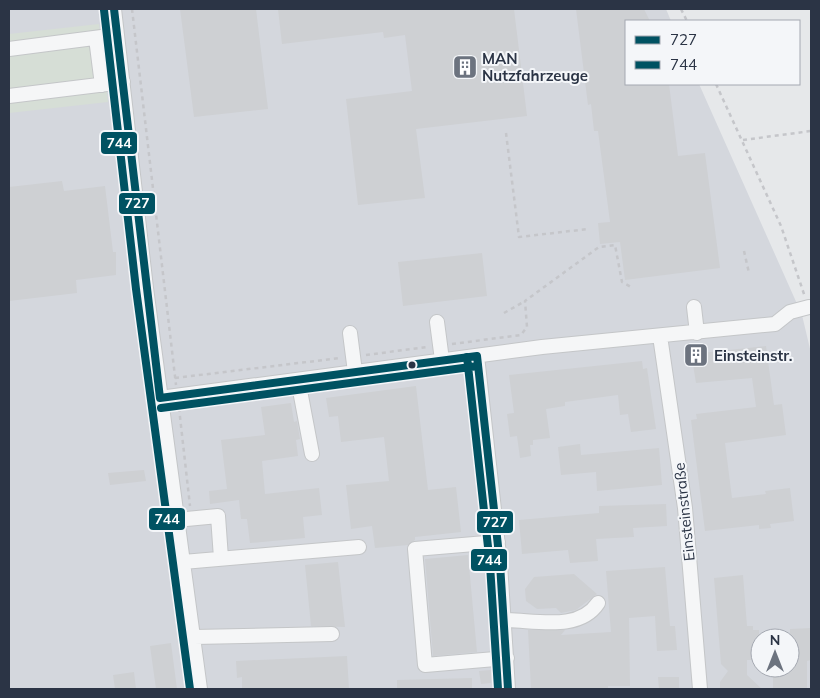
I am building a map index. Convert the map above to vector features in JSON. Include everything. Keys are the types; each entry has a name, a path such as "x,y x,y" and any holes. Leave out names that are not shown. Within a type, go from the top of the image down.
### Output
{"street":[{"path":"114,9 160,398 200,689"},
{"path":"9,49 117,35"},
{"path":"96,38 102,85"},
{"path":"9,96 123,82"},
{"path":"694,307 697,333"},
{"path":"160,398 442,360 775,324 790,312 809,307"},
{"path":"437,322 442,360"},
{"path":"350,333 355,372"},
{"name":"Einsteinstraße","path":"660,336 685,508 700,689"},
{"path":"477,356 498,542 508,689"},
{"path":"298,380 312,454"},
{"path":"176,520 218,516 221,558"},
{"path":"498,542 415,549 425,665 507,658"},
{"path":"183,562 359,547"},
{"path":"504,620 568,622 583,618 598,603"},
{"path":"194,637 332,634"}],"path":[{"path":"132,9 192,518"},
{"path":"716,85 781,226 809,307"},
{"path":"743,140 811,131"},
{"path":"506,133 519,237 588,229"},
{"path":"504,313 525,301 599,247 615,245 622,282 633,288"},
{"path":"744,252 749,273"},
{"path":"176,378 522,335 527,327 525,301"}],"shaded area":[{"path":"9,9 666,9 671,20 625,20 625,85 699,85 802,315 811,353 811,689 9,689"},
{"path":"99,24 108,102 9,113 9,34"}],"building":[{"path":"180,9 256,9 268,109 194,117"},
{"name":"MAN Nutzfahrzeuge","path":"278,9 514,9 527,116 416,129 425,198 358,205 346,99 412,91 405,35 384,38 383,32 282,44"},
{"path":"576,9 644,9 650,20 625,20 625,85 669,85 678,156 705,153 720,268 625,280 620,242 600,244 598,223 610,222 598,131 594,131 591,104 588,105"},
{"path":"62,181 64,191 105,186 113,252 116,252 116,275 76,280 77,293 9,301 9,187"},
{"path":"482,253 487,296 403,306 398,262"},
{"path":"766,346 774,405 782,404 786,435 725,443 732,498 766,494 765,491 790,488 794,521 770,524 771,528 759,529 759,525 705,531 691,420 697,419 696,414 756,407 752,378 696,383 691,352 701,351 701,353"},
{"path":"642,361 643,369 647,368 656,429 631,432 628,414 620,415 618,395 565,402 565,406 546,409 550,438 533,440 533,445 530,445 531,456 520,458 517,436 510,437 507,414 514,413 509,375"},
{"path":"416,386 428,490 456,487 461,532 415,537 415,540 408,545 375,548 372,526 351,529 346,485 389,481 384,437 341,442 338,416 329,417 326,398"},
{"path":"291,403 294,422 297,421 300,439 296,440 298,456 262,461 265,494 319,488 322,515 303,517 305,538 250,543 247,519 241,519 239,500 210,504 209,491 227,489 221,440 265,435 261,407"},
{"path":"580,444 581,455 659,448 662,485 597,491 596,472 561,475 558,447"},
{"path":"144,470 146,481 110,485 108,473"},
{"path":"666,504 667,526 633,528 634,537 596,539 598,561 570,563 568,550 522,554 519,520 599,513 599,506"},
{"path":"468,555 477,652 433,656 425,559"},
{"path":"338,562 345,627 311,626 305,565"},
{"path":"665,567 670,626 675,626 677,650 657,651 655,616 629,618 630,686 608,686 608,689 531,689 528,630 565,630 561,635 611,632 606,571"},
{"path":"574,574 597,594 576,610 561,613 556,608 537,609 526,601 525,589 534,577"},
{"path":"743,575 747,626 753,626 753,628 750,628 750,660 747,660 747,675 762,689 720,689 720,682 728,671 721,664 714,578"},
{"path":"811,628 811,660 807,661 807,689 773,689 773,678 800,678 800,629"},
{"path":"171,643 177,689 156,689 150,646"},
{"path":"347,656 349,689 242,689 242,677 237,678 236,661"},
{"path":"491,670 491,683 481,684 479,671"},
{"path":"134,672 136,689 115,689 113,675"},
{"path":"658,677 679,677 679,689 659,689"},
{"path":"472,678 472,689 397,689 397,680"}],"transit line":[{"name":"727","path":"114,9 160,398"},
{"name":"744","path":"104,10 136,289 190,689"},
{"name":"727","path":"477,356 500,564 508,689"},
{"name":"727","path":"160,398 477,356"},
{"name":"744","path":"467,357 490,565 498,689"},
{"name":"744","path":"161,408 478,366"}],"place":[{"name":"MAN Nutzfahrzeuge","path":"465,67"},
{"name":"Einsteinstr.","path":"696,355"}]}
